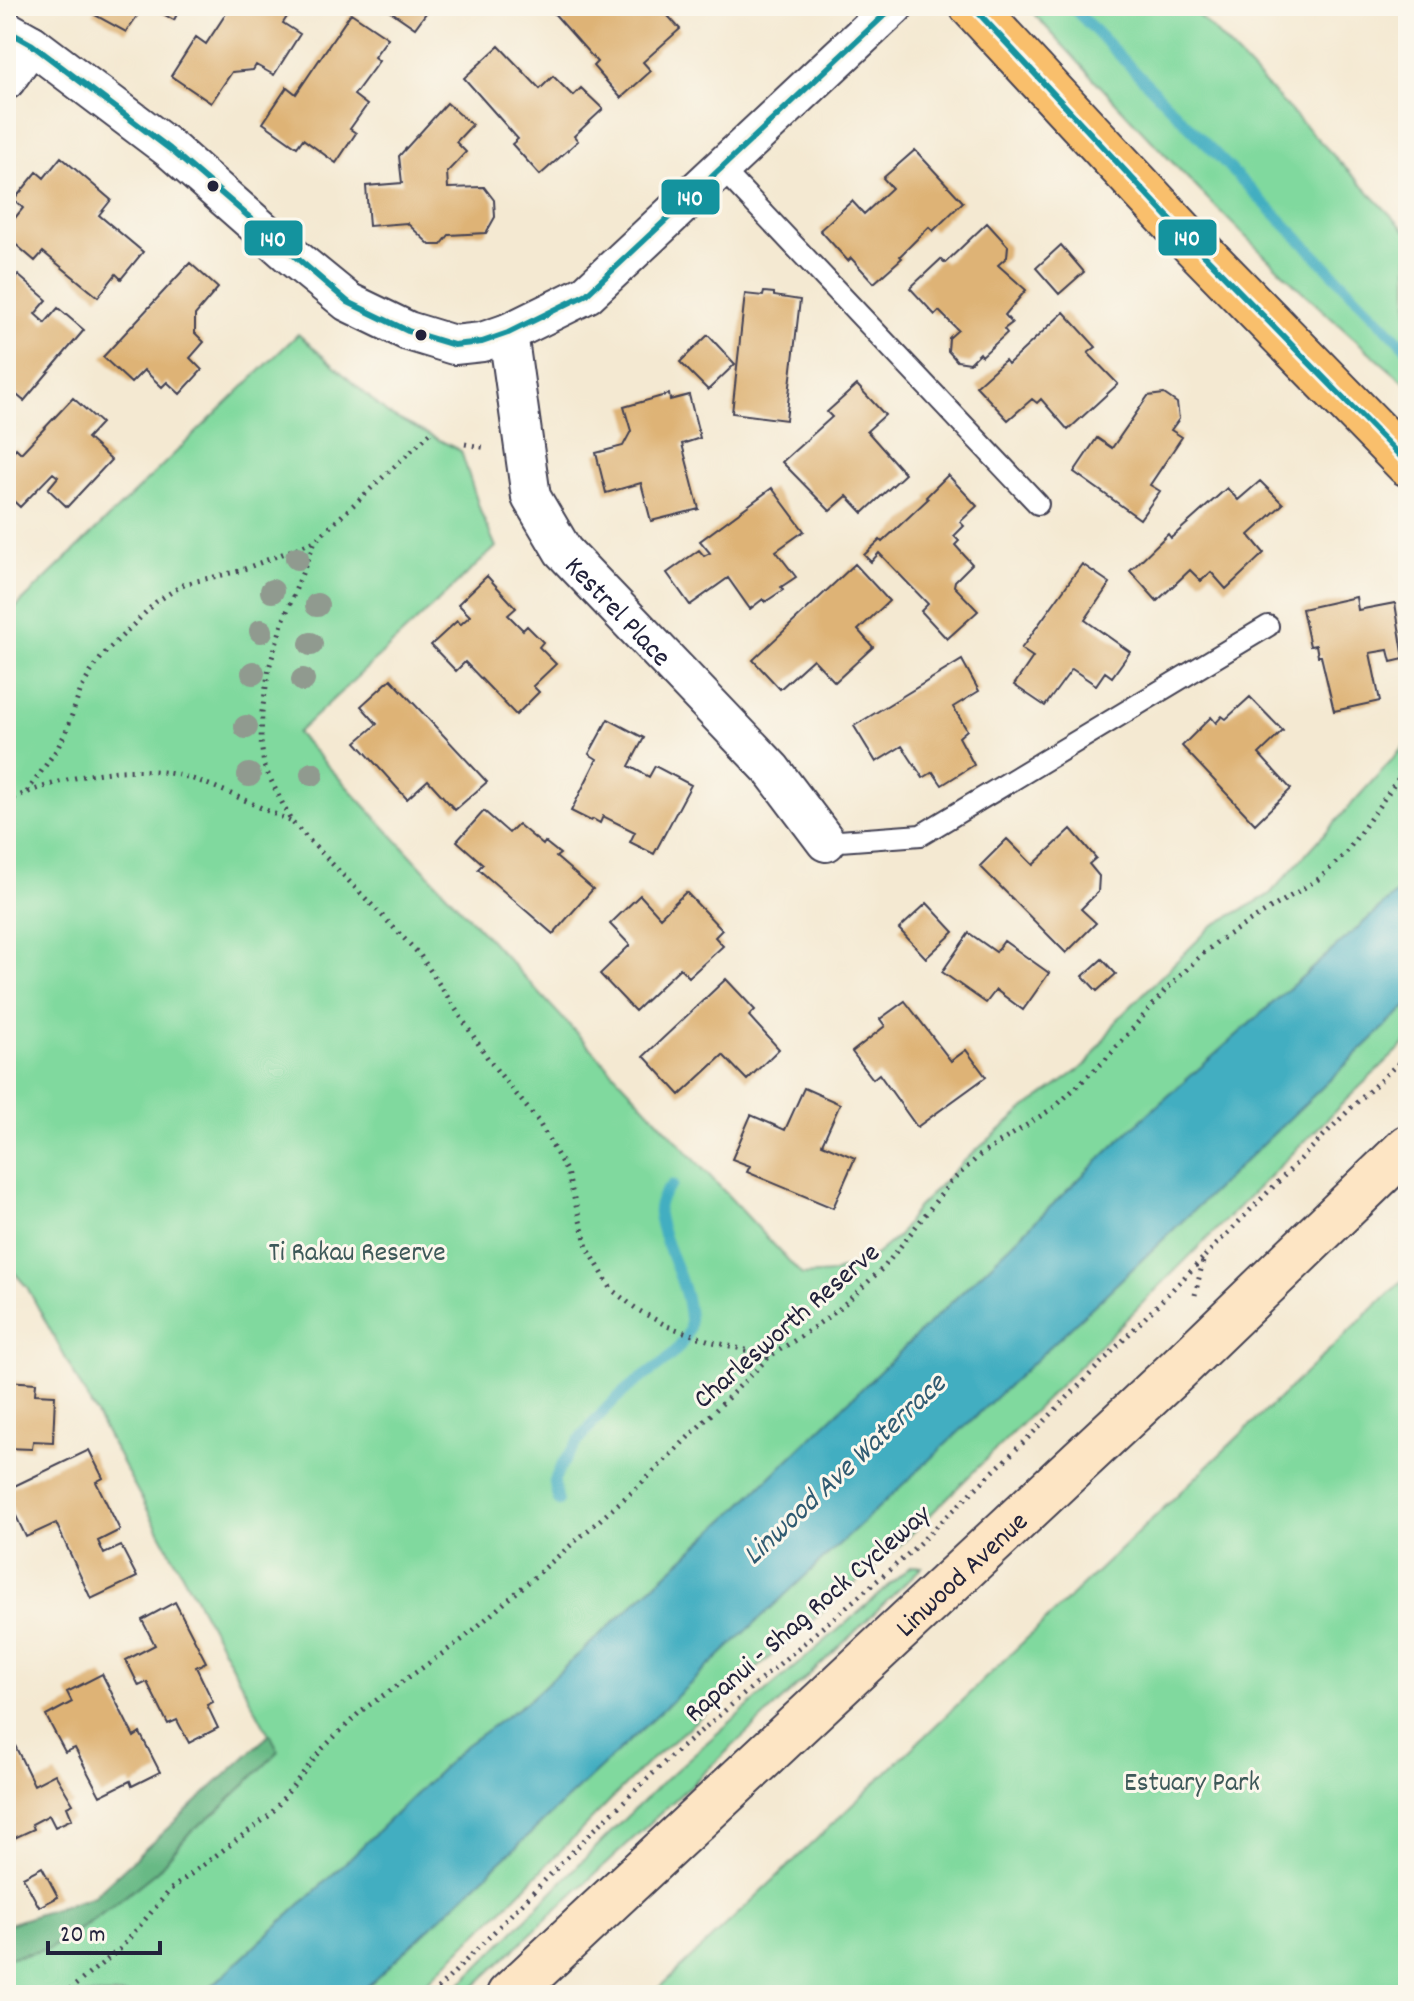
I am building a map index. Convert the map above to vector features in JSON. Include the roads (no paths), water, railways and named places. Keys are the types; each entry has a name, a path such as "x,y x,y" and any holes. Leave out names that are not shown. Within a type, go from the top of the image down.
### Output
{"highway":[{"path":"972,6 1194,245 1408,464"}],"main road":[{"name":"Linwood Avenue","path":"509,1995 1164,1382 1408,1147"}],"street":[{"path":"6,80 19,37 170,149 348,302 408,331 454,345 482,342 508,333 587,294 894,6"},
{"name":"Kestrel Place","path":"508,333 531,497 563,551 771,769 826,842"}],"lane":[{"path":"721,168 1038,504"},
{"path":"826,842 921,835 1268,626"}],"water":[{"name":"Linwood Ave Waterrace","path":"1408,883 1408,1005 1106,1294 358,1995 202,1995 343,1865 465,1746 529,1700 739,1507 1130,1130"}],"waterway":[{"path":"1071,6 1408,350"},
{"path":"558,1501 554,1481 576,1444 617,1398 671,1356 689,1330 686,1295 658,1213 661,1200 672,1185"}],"park label":[{"name":"Ti Rakau Reserve","path":"357,1250"},
{"name":"Estuary Park","path":"1192,1780"}]}
